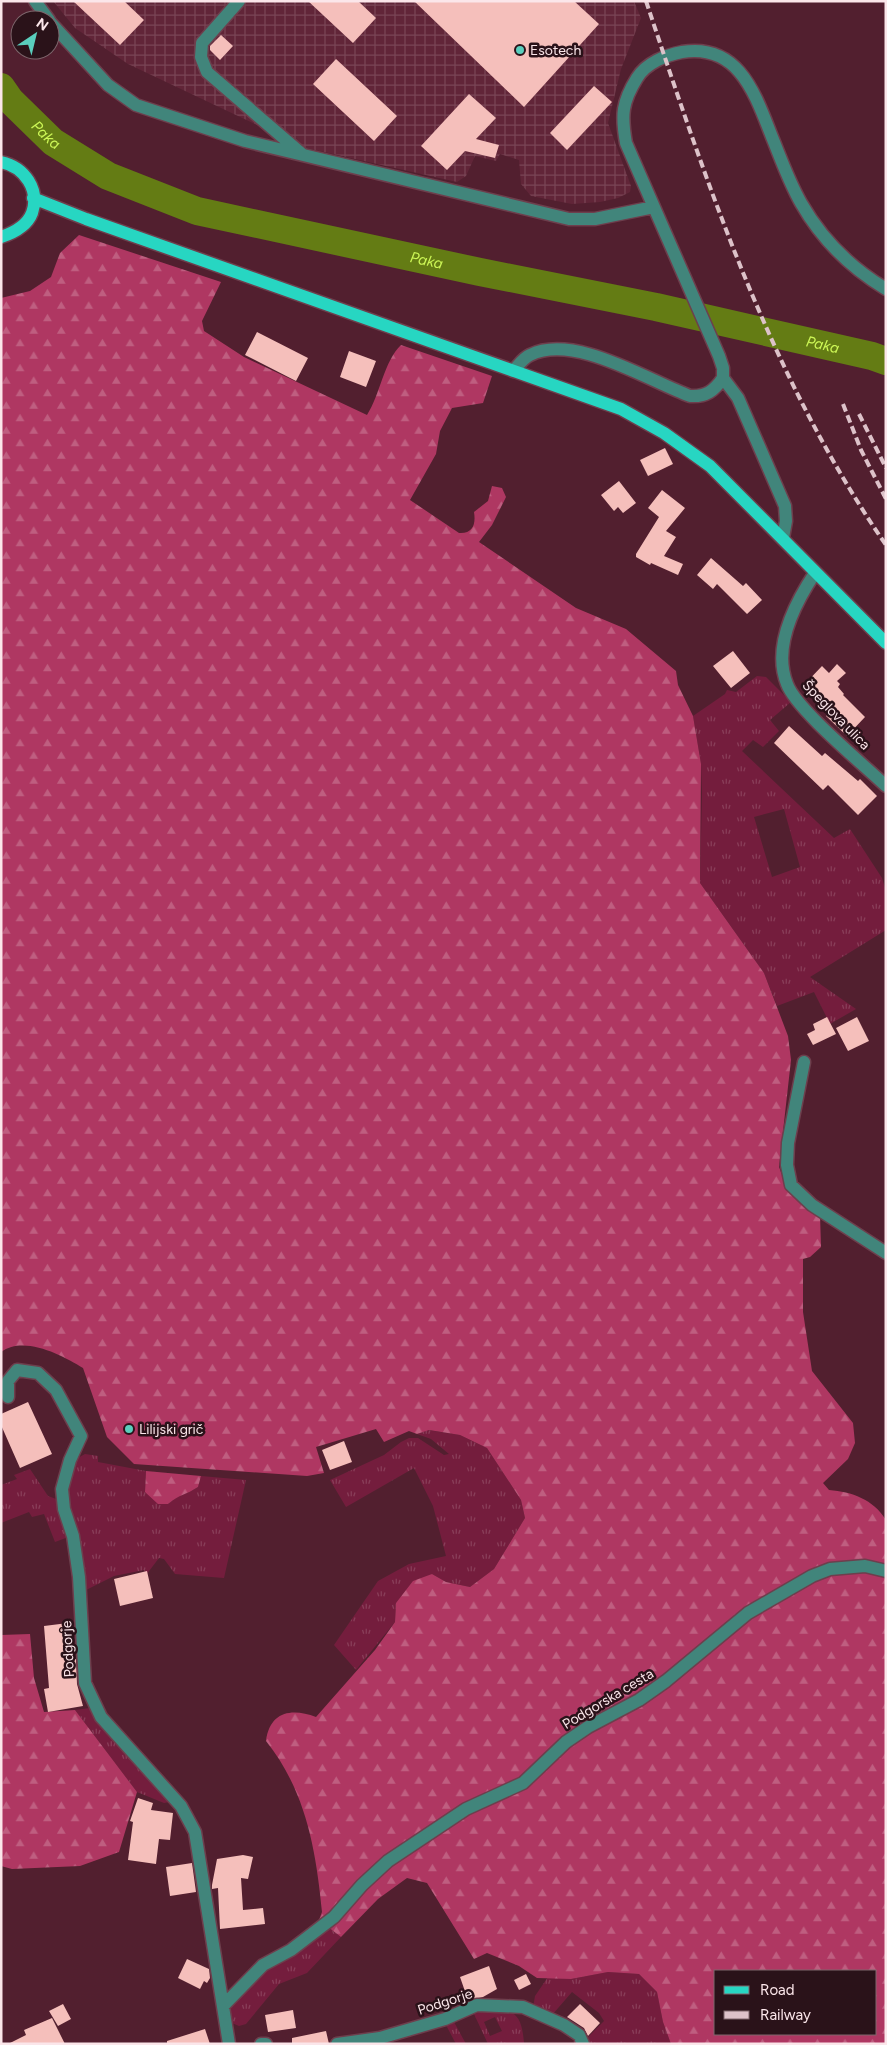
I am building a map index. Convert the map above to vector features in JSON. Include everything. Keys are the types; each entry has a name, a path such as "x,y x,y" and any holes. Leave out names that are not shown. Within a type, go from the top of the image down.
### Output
{"main road":[{"path":"1,162 20,170 32,183 33,198 32,213 24,224 14,233 1,237"},
{"path":"33,198 86,220 621,409 664,433 710,466 886,643"}],"street":[{"path":"239,1 202,43 201,57 207,72 304,155"},
{"path":"60,33 108,85 136,105 198,127 304,155 569,219 595,219 654,207"},
{"path":"513,371 528,356 547,349 569,348 601,358 690,396 700,397 709,393 716,388 723,378 723,368 719,356 677,264 626,143 622,120 625,98 639,75 656,61 671,54 708,52 723,58 736,67 755,92 785,171 801,203 820,232 847,259 886,289"},
{"path":"723,378 738,398 784,506 786,520 783,538"},
{"name":"Špeglova ulica","path":"815,573 792,612 782,654 784,678 801,705 886,786"},
{"path":"804,1062 788,1143 787,1165 791,1186 812,1205 886,1252"},
{"name":"Podgorje","path":"8,1397 8,1381 17,1370 38,1373 56,1390 81,1436 70,1460 62,1488 64,1509 74,1536 79,1577 85,1683 101,1716 180,1806 195,1832 229,2044"},
{"name":"Podgorska cesta","path":"223,2006 263,1965 291,1950 334,1917 362,1885 388,1860 466,1809 523,1784 566,1742 588,1727 639,1700 666,1681 748,1613 805,1579 830,1569 865,1566 886,1571"},
{"name":"Podgorje","path":"337,2044 380,2038 446,2019 478,2005 523,2007 564,2025 579,2035 583,2044"}],"shaded area":[{"path":"53,1 634,1 641,18 621,69 608,123 631,186 630,192 618,198 600,202 572,204 531,196 521,184 519,160 500,154 496,161 475,156 466,176 457,182 306,148 128,64 75,28"}],"green space":[{"path":"79,235 221,282 202,321 204,331 244,357 367,415 390,360 401,345 492,376 483,403 452,408 440,431 436,454 410,500 459,533 464,533 468,532 474,524 474,512 488,501 492,486 502,488 506,497 492,525 479,542 576,608 626,629 676,671 678,685 693,716 701,764 700,883 764,973 788,1036 791,1060 779,1167 788,1190 820,1215 821,1247 810,1257 803,1259 803,1312 812,1371 853,1423 855,1443 848,1459 823,1483 829,1490 854,1495 868,1502 886,1520 886,2044 671,2044 663,2022 657,1992 639,1974 608,1972 571,1979 537,1978 519,1966 487,1953 474,1959 427,1883 407,1878 378,1899 341,1937 319,1920 322,1912 320,1889 307,1822 291,1780 280,1760 266,1741 268,1731 272,1723 284,1714 299,1713 316,1717 375,1650 395,1622 396,1603 413,1581 432,1574 446,1582 470,1587 494,1569 525,1518 521,1500 487,1448 460,1435 429,1430 417,1434 409,1431 384,1442 376,1429 316,1447 324,1473 307,1476 134,1464 107,1437 83,1368 54,1353 32,1346 10,1347 1,1352 1,298 30,291 51,277 60,253"},
{"path":"757,676 766,677 791,702 770,720 779,731 763,747 753,740 742,751 834,838 850,829 882,878 886,891 886,930 810,977 856,1009 830,1024 814,992 777,1006 764,973 700,883 701,764 693,716 725,694 727,690 736,692","holes":["784,809 800,867 772,877 754,817"]},
{"path":"428,1430 460,1435 487,1448 521,1500 525,1518 494,1569 470,1587 446,1582 432,1574 396,1603 395,1622 356,1670 334,1645 378,1581 409,1564 446,1556 433,1506 414,1468 346,1507 330,1480 384,1455 409,1438 418,1438 444,1455 449,1454 431,1439 417,1434"},
{"path":"85,1454 98,1456 98,1462 146,1471 145,1492 168,1504 198,1487 201,1476 246,1480 224,1578 175,1574 164,1559 159,1558 146,1575 144,1570 114,1576 84,1591 68,1503 68,1479 76,1459"},
{"path":"30,1469 48,1496 56,1499 71,1536 55,1542 44,1514 32,1517 29,1512 1,1523 1,1485 17,1479 14,1475"},
{"path":"146,1471 201,1476 198,1487 168,1504 158,1504 145,1492"},
{"path":"30,1634 34,1678 44,1712 75,1710 137,1792 119,1852 80,1866 12,1869 1,1866 1,1635"},
{"path":"90,1708 174,1801 164,1803 137,1792 75,1710"},
{"path":"319,1920 341,1937 307,1973 279,1984 246,2024 239,2026 232,2023 227,2012 261,1967"},
{"path":"608,1972 639,1974 657,1992 663,2022 671,2044 590,2044 588,2037 604,2021 599,2013 572,1992 552,2015 533,2008 535,1996 548,1977 571,1979"},
{"path":"497,2008 510,2012 518,2018 524,2043 488,2044 474,2014","holes":["495,2017 502,2031 490,2036 484,2022"]},
{"path":"454,2022 466,2044 456,2044 446,2025"}],"building":[{"path":"73,1 124,1 144,20 120,45"},
{"path":"308,1 358,1 376,18 353,43"},
{"name":"Esotech","path":"414,1 574,1 599,24 524,107"},
{"path":"221,35 233,46 220,60 210,50 210,46"},
{"path":"336,59 397,116 374,141 313,84"},
{"path":"594,86 612,102 567,150 550,133"},
{"path":"469,94 496,118 476,139 499,145 495,158 465,151 447,170 421,146"},
{"path":"257,332 308,358 296,381 245,355"},
{"path":"349,351 376,361 366,387 340,377"},
{"path":"665,448 673,464 648,476 640,460"},
{"path":"619,481 636,503 623,513 618,507 614,511 601,495"},
{"path":"662,490 685,508 666,531 676,537 664,556 683,564 678,575 651,563 650,565 636,557 659,517 648,508"},
{"path":"711,558 743,586 746,583 762,600 747,614 717,584 713,589 697,575"},
{"path":"733,651 750,673 731,688 713,666"},
{"path":"837,664 846,673 837,681 840,684 838,687 843,695 865,717 847,736 826,716 830,712 803,686 822,666 829,673"},
{"path":"789,726 822,756 825,753 858,781 860,779 877,796 858,815 828,785 823,790 774,743"},
{"path":"827,1017 836,1034 813,1045 807,1034 815,1030 813,1024"},
{"path":"857,1017 869,1041 848,1051 836,1028"},
{"path":"28,1402 52,1454 20,1468 1,1425 1,1414"},
{"path":"344,1441 352,1462 330,1470 322,1450"},
{"path":"147,1571 153,1598 120,1606 114,1579"},
{"path":"68,1623 71,1659 76,1659 77,1684 83,1706 48,1712 44,1689 49,1688 44,1626"},
{"path":"138,1798 153,1803 151,1810 173,1813 170,1840 159,1839 156,1864 128,1860 133,1822 130,1821"},
{"path":"243,1855 253,1857 248,1879 241,1878 243,1910 263,1908 265,1924 220,1929 218,1888 212,1889 217,1859"},
{"path":"192,1863 196,1892 170,1896 166,1867"},
{"path":"187,1959 209,1969 210,1978 207,1983 204,1981 200,1989 178,1978"},
{"path":"489,1966 497,1989 483,1997 468,2000 460,1977"},
{"path":"526,1974 531,1984 519,1990 514,1980"},
{"path":"63,2004 71,2019 58,2026 49,2011"},
{"path":"580,2004 600,2023 588,2036 584,2028 567,2017"},
{"path":"293,2010 296,2028 268,2032 265,2015"},
{"path":"52,2018 65,2044 8,2044 26,2035 24,2030"},
{"path":"205,2029 210,2044 167,2044 167,2041"},
{"path":"326,2031 329,2044 292,2044 292,2038"}],"waterway":[{"name":"Paka","path":"1,87 10,100 53,142 108,176 197,211 480,272 656,307 872,356 886,361"}],"railway":[{"path":"646,1 694,143 747,282 809,417 846,482 886,545"},
{"path":"843,404 861,450 886,499"},
{"path":"859,414 886,468"}],"place":[{"name":"Esotech","path":"520,50"},
{"name":"Lilijski grič","path":"129,1429"}]}
